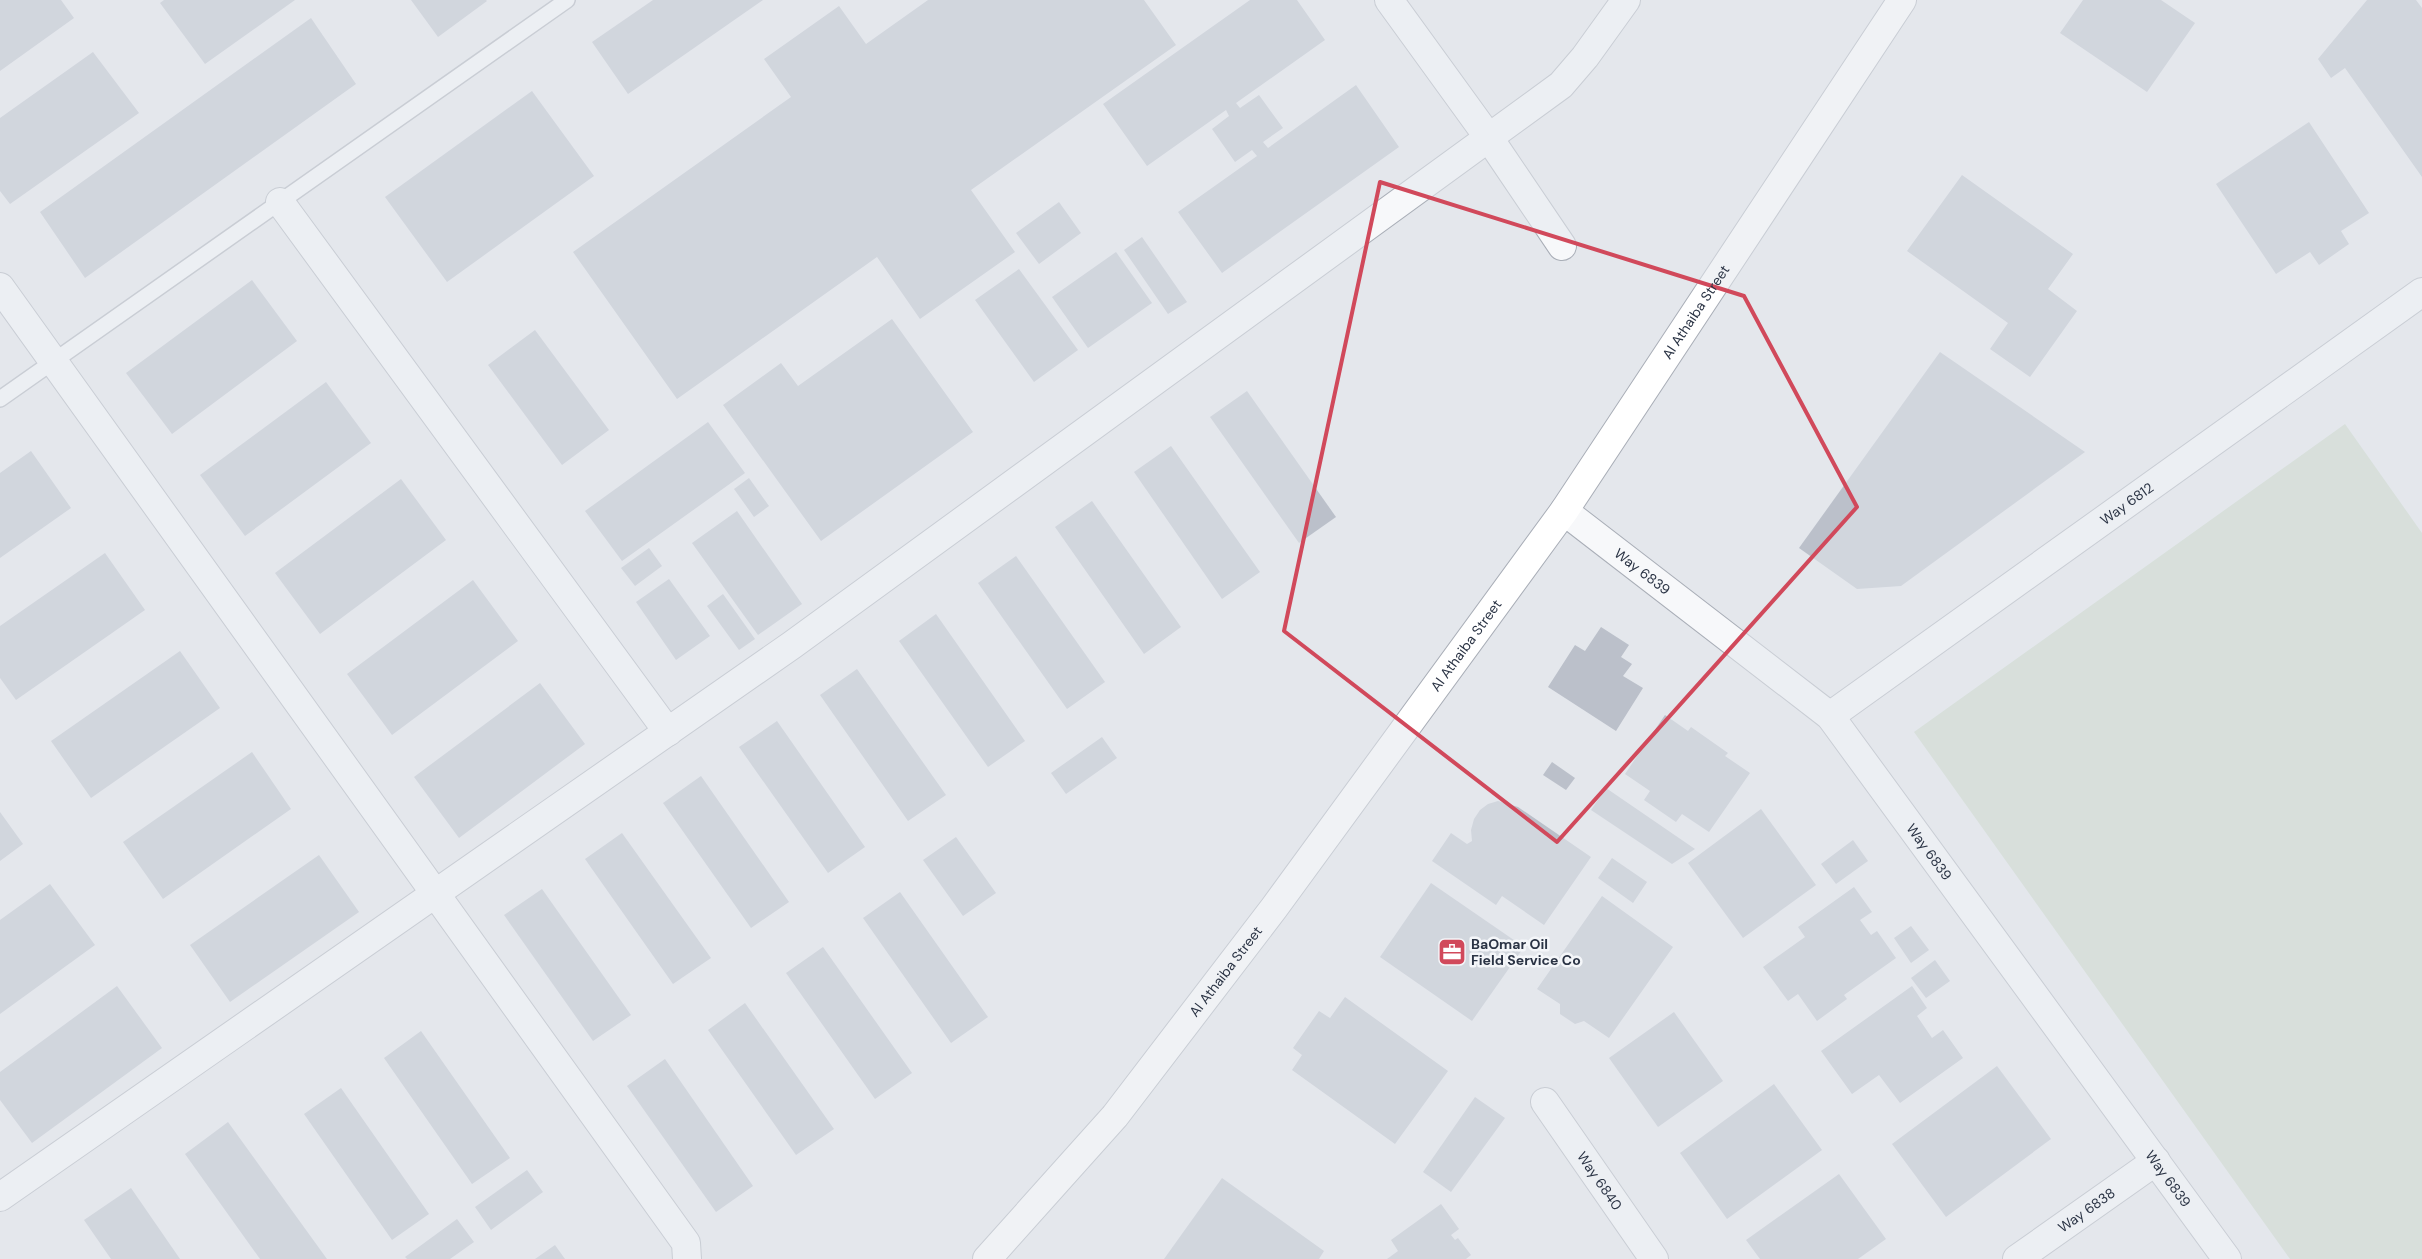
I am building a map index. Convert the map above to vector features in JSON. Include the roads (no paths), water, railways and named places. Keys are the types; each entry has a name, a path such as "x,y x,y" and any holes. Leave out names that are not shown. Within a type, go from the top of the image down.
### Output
{"street":[{"path":"1388,0 1489,138 1562,246"},
{"path":"0,1197 792,645 1561,85 1585,57 1626,0"},
{"name":"Al Athaiba Street","path":"987,1259 1121,1108 1274,908 1564,510 1902,0"},
{"path":"280,202 668,732"},
{"path":"0,287 686,1243 687,1259"},
{"name":"Way 6812","path":"1830,716 2422,292"},
{"name":"Way 6839","path":"1564,510 1830,716 2227,1259"},
{"name":"Way 6840","path":"1545,1102 1654,1259"},
{"name":"Way 6838","path":"2017,1259 2156,1161"}],"lane":[{"path":"0,399 567,0"}],"place":[{"name":"BaOmar Oil Field Service Co","path":"1452,952"}]}
